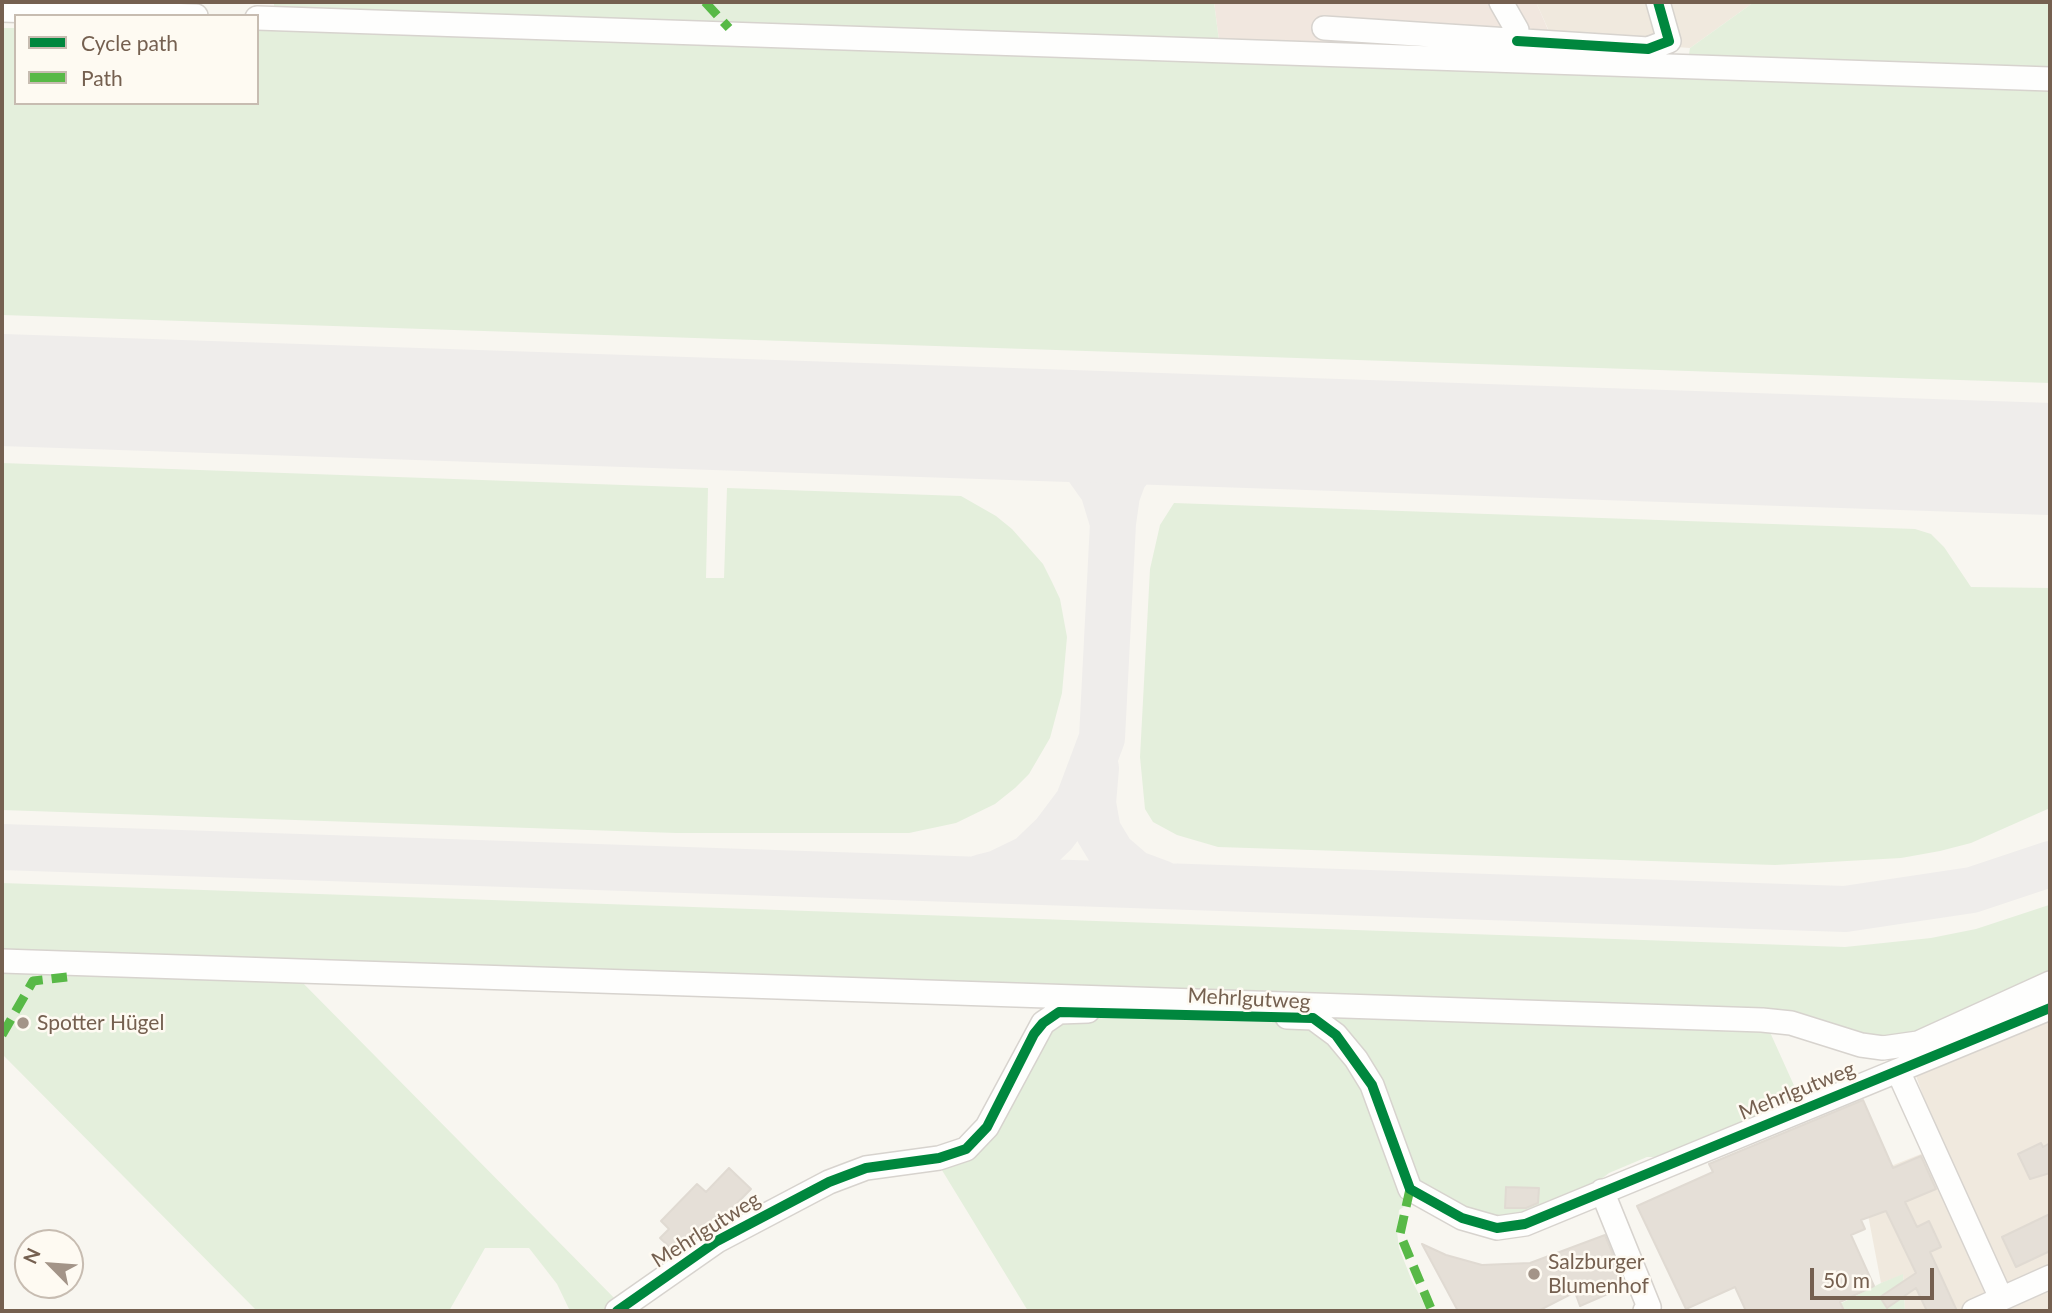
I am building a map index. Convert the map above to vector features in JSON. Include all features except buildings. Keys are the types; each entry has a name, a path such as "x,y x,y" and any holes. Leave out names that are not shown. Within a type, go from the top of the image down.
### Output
{"street":[{"path":"1501,2 1517,30 1517,41"},
{"path":"1658,2 1681,66"},
{"path":"2,10 131,14"},
{"path":"259,18 729,31 2050,79"},
{"path":"1324,29 1648,49 1670,41"},
{"path":"2,961 1312,1012 1762,1020 1791,1023 1861,1045 1893,1047 1918,1043 2050,983"},
{"name":"Mehrlgutweg","path":"617,1311 717,1241 830,1182 866,1168 939,1157 965,1149 986,1127 1034,1034 1042,1023 1059,1012 1312,1012 1336,1035 1373,1085 1410,1189 1462,1218 1497,1228 1512,1228 2050,1008"},
{"path":"1898,1072 2001,1298"},
{"path":"1602,1191 1649,1307 1645,1311"},
{"path":"1974,1311 2050,1277"}],"shaded area":[{"path":"1214,2 1536,2 1549,32 1510,54 1219,41"},
{"path":"1536,2 1754,2 1690,48 1552,38"},
{"path":"2050,1015 2050,1311 1905,1311 1903,1275 1881,1283 1861,1178 1941,1146 1916,1076"}],"green space":[{"path":"274,2 1214,2 1219,41 274,11"},
{"path":"1754,2 2050,2 2050,73 1688,61 1690,48"},
{"path":"259,24 2050,84 2050,383 2,315 2,28 14,28 14,105 259,105"},
{"path":"2,463 708,488 706,578 724,578 727,488 961,496 996,516 1012,529 1043,564 1060,599 1067,637 1062,693 1050,738 1029,774 1015,788 995,804 956,823 909,833 676,833 2,810"},
{"path":"1174,503 1915,529 1931,534 1944,547 1971,587 2050,588 2050,808 1971,843 1940,851 1901,858 1775,865 1218,847 1177,835 1153,822 1145,809 1140,757 1150,569 1160,525"},
{"path":"2,883 1845,947 1931,938 1976,929 2049,905 2050,979 1900,1042 1791,1018 2,956"},
{"path":"2,967 296,976 627,1311 570,1311 557,1284 529,1248 485,1248 449,1311 257,1311 2,1054"},
{"path":"1317,1013 1769,1030 1801,1101 1660,1157 1647,1157 1609,1173 1590,1188 1512,1221 1494,1221 1425,1193 1399,1210 1397,1232 1399,1248 1428,1311 1028,1311 937,1162 957,1158 1031,1046 1070,1015 1309,1022"},
{"path":"1903,1274 1905,1311 1826,1311 1881,1283"}],"taxiway":[{"path":"1016,423 1046,430 1071,445 1103,490 1113,523"},
{"path":"982,877 998,873 1029,858 1054,834 1078,802 1102,738 1113,523 1117,495 1124,476 1142,454 1181,429"},
{"path":"1096,768 1093,803 1098,831 1112,854 1134,873 1161,883"},
{"path":"2,847 1845,909 1972,890 2050,864"}],"runway":[{"path":"2,390 2050,459"}],"marked path":[{"path":"705,2 729,28"},
{"path":"2,1035 33,981 67,977"},
{"path":"1410,1189 1400,1234 1432,1311"}],"cycle path":[{"path":"1517,41 1648,49 1669,41 1658,2"},
{"path":"617,1311 717,1241 829,1182 866,1168 939,1158 966,1149 987,1127 1034,1034 1043,1023 1059,1012 1313,1018 1336,1035 1372,1085 1410,1189 1462,1218 1497,1228 1525,1224 2050,1008"}],"place":[{"name":"Spotter Hügel","path":"23,1023"},
{"name":"Salzburger Blumenhof","path":"1534,1274"}]}
